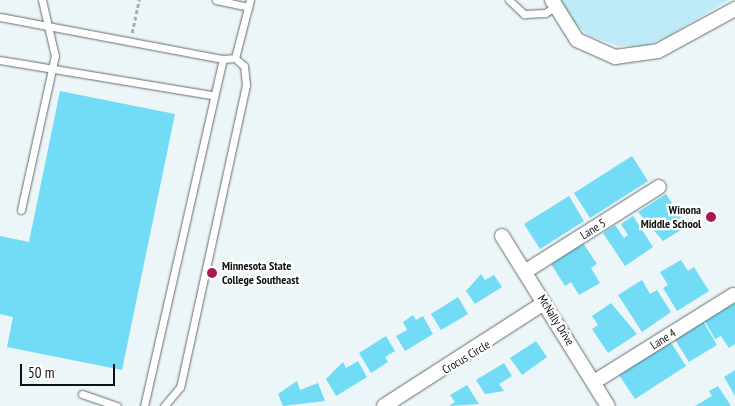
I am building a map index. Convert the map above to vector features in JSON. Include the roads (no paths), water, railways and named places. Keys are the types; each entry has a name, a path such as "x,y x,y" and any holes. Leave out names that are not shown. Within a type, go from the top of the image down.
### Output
{"street":[{"path":"554,3 577,40 615,57 658,51 735,9"},
{"name":"Lane 5","path":"526,271 659,188"},
{"name":"McNally Drive","path":"502,236 526,271 544,304 608,406"},
{"name":"Lane 4","path":"594,382 733,295"},
{"name":"Crocus Circle","path":"384,406 544,304"}],"lane":[{"path":"21,210 55,56 42,0"},
{"path":"216,0 249,3 235,58"},
{"path":"509,0 524,14 545,13 554,3"},
{"path":"0,17 223,59 235,58 244,66 246,84 180,387 164,406"},
{"path":"144,406 155,371 212,95 223,59"},
{"path":"0,60 212,95"},
{"path":"82,394 117,406"}],"place":[{"name":"Winona Middle School","path":"711,217"},
{"name":"Minnesota State College Southeast","path":"212,273"}]}
